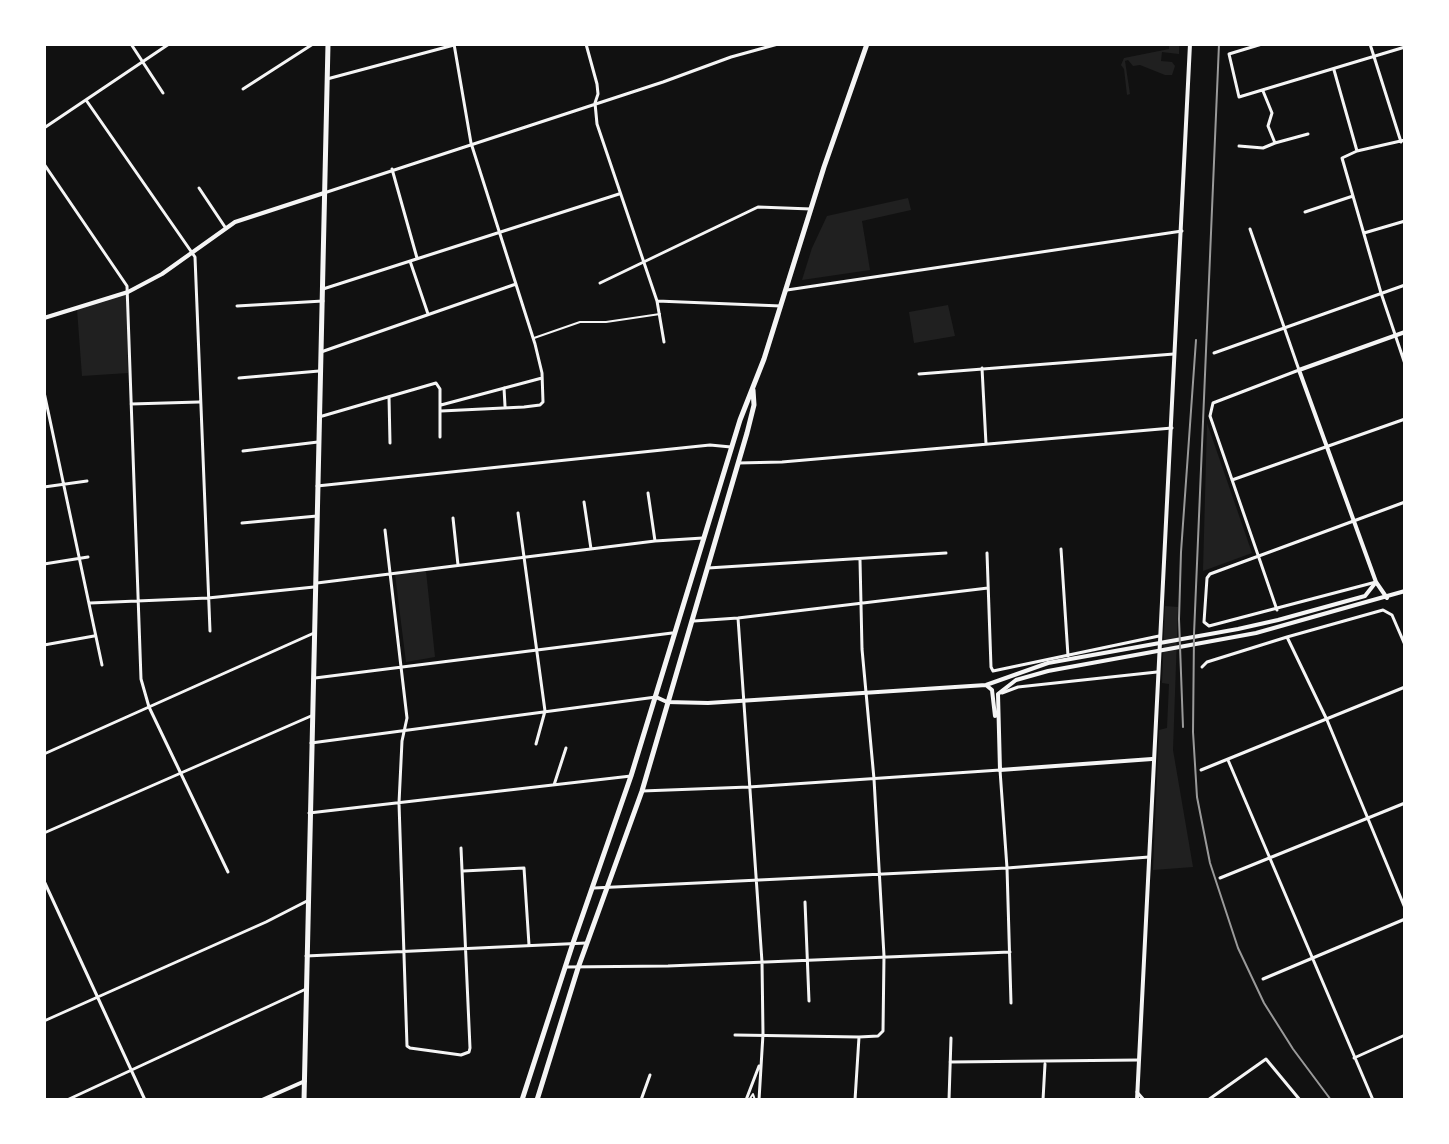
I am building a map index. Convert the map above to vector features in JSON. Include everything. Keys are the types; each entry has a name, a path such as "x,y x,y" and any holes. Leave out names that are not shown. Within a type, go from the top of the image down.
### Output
{"main road":[{"path":"304,1100 328,44"},
{"path":"522,1100 631,776 731,447 787,290 867,44"},
{"path":"537,1100 578,968 642,791 754,405 753,385"},
{"path":"547,1024 560,1027"}],"street":[{"path":"131,44 163,93"},
{"path":"44,128 169,44"},
{"path":"243,89 313,44"},
{"path":"327,79 454,44 471,143 533,338 542,378 542,404 441,408"},
{"path":"586,44 597,84 597,124 657,301 664,342"},
{"path":"44,318 128,292 192,253 225,227 392,169 778,44"},
{"path":"1137,1100 1190,44"},
{"path":"1262,44 1229,54 1238,96 1242,98 1405,47"},
{"path":"1370,44 1403,141 1357,151 1342,158 1405,364"},
{"path":"1334,70 1357,151"},
{"path":"1263,91 1272,113 1268,126 1275,143"},
{"path":"86,100 192,253 196,264 210,631"},
{"path":"1239,146 1263,148 1308,134"},
{"path":"44,164 125,282 128,292 141,679 149,707 228,872"},
{"path":"392,169 418,258"},
{"path":"199,188 225,227"},
{"path":"323,289 619,194"},
{"path":"1305,212 1353,196"},
{"path":"600,283 758,207 811,209"},
{"path":"1364,233 1405,221"},
{"path":"1250,229 1283,329 1376,582 1388,598"},
{"path":"787,290 1182,231"},
{"path":"410,261 428,316"},
{"path":"321,352 516,284"},
{"path":"1214,353 1405,285"},
{"path":"237,306 323,301"},
{"path":"657,301 781,306"},
{"path":"533,338 580,322 606,322 660,314"},
{"path":"1277,610 1213,429 1211,404 1405,332"},
{"path":"919,374 1174,354"},
{"path":"982,368 986,444"},
{"path":"239,378 319,371"},
{"path":"441,408 542,378"},
{"path":"319,417 436,383 440,389 440,437"},
{"path":"504,388 505,406"},
{"path":"44,392 102,665"},
{"path":"389,397 390,443"},
{"path":"131,404 201,402"},
{"path":"1232,480 1405,419"},
{"path":"738,463 782,462 1172,428"},
{"path":"243,451 318,442"},
{"path":"317,486 710,445 731,447"},
{"path":"44,487 87,481"},
{"path":"648,493 655,541"},
{"path":"584,502 591,549"},
{"path":"1376,582 1209,626 1204,622 1208,575 1405,502"},
{"path":"518,513 545,711 536,744"},
{"path":"242,523 317,516"},
{"path":"453,518 458,565"},
{"path":"385,530 407,718 402,741 399,803 409,1048 461,1055 470,1051 461,848"},
{"path":"90,603 208,598 390,573 703,538"},
{"path":"1061,549 1068,656"},
{"path":"708,568 946,553"},
{"path":"987,553 993,671 1159,636"},
{"path":"44,564 88,557"},
{"path":"735,1035 859,1037 878,1036 883,1031 884,956 860,603 860,560"},
{"path":"311,743 656,697 667,702 743,701 986,685 1048,663 1238,629 1363,596 1371,591 1376,582"},
{"path":"693,621 988,588"},
{"path":"998,694 1016,680 1048,671 1245,635 1405,591"},
{"path":"1202,667 1207,662 1383,610 1392,615 1405,645"},
{"path":"738,618 762,962 763,1034 757,1100"},
{"path":"312,679 676,632"},
{"path":"44,754 314,633"},
{"path":"44,645 94,636"},
{"path":"1287,637 1327,720 1405,908"},
{"path":"998,694 1018,687 1157,672"},
{"path":"986,685 992,690 997,722 1007,868 1011,1003"},
{"path":"1201,770 1405,687"},
{"path":"997,722 998,694"},
{"path":"44,833 311,716"},
{"path":"554,785 566,748"},
{"path":"642,791 749,787 1152,759"},
{"path":"1228,760 1373,1100"},
{"path":"309,813 631,776"},
{"path":"1220,878 1405,803"},
{"path":"593,888 1007,868 1149,857"},
{"path":"463,871 524,868 529,945"},
{"path":"44,881 145,1100"},
{"path":"44,1021 307,901"},
{"path":"805,902 809,1001"},
{"path":"1263,979 1405,919"},
{"path":"306,956 587,943"},
{"path":"565,967 1010,952"},
{"path":"67,1100 306,989"},
{"path":"1354,1058 1405,1035"},
{"path":"855,1100 859,1037"},
{"path":"949,1100 951,1038"},
{"path":"1208,1100 1266,1059 1300,1100"},
{"path":"950,1062 1139,1060"},
{"path":"748,1100 761,1062"},
{"path":"1043,1100 1045,1062"},
{"path":"641,1100 650,1075"},
{"path":"262,1100 305,1081"},
{"path":"1137,1092 1144,1100"},
{"path":"748,1100 753,1094 757,1100"}],"shaded area":[{"path":"1169,44 1179,44 1179,54 1162,52 1161,61 1172,62 1175,66 1172,75 1140,65 1133,66 1128,60 1125,61 1130,94 1127,95 1121,65 1124,58 1169,49"},
{"path":"908,198 911,210 862,221 870,270 802,280 827,216"},
{"path":"126,294 128,373 82,376 77,309"},
{"path":"948,305 955,336 914,343 909,312"},
{"path":"1207,423 1252,553 1203,571"},
{"path":"426,571 435,657 406,662 395,574"},
{"path":"1165,606 1178,607 1173,750 1193,867 1153,870 1159,730 1167,728 1169,684 1162,683"}],"railway":[{"path":"1219,44 1194,634 1193,732 1197,797 1210,863 1238,948 1264,1003 1331,1100"},
{"path":"1183,727 1179,619 1181,552 1196,340"}]}
